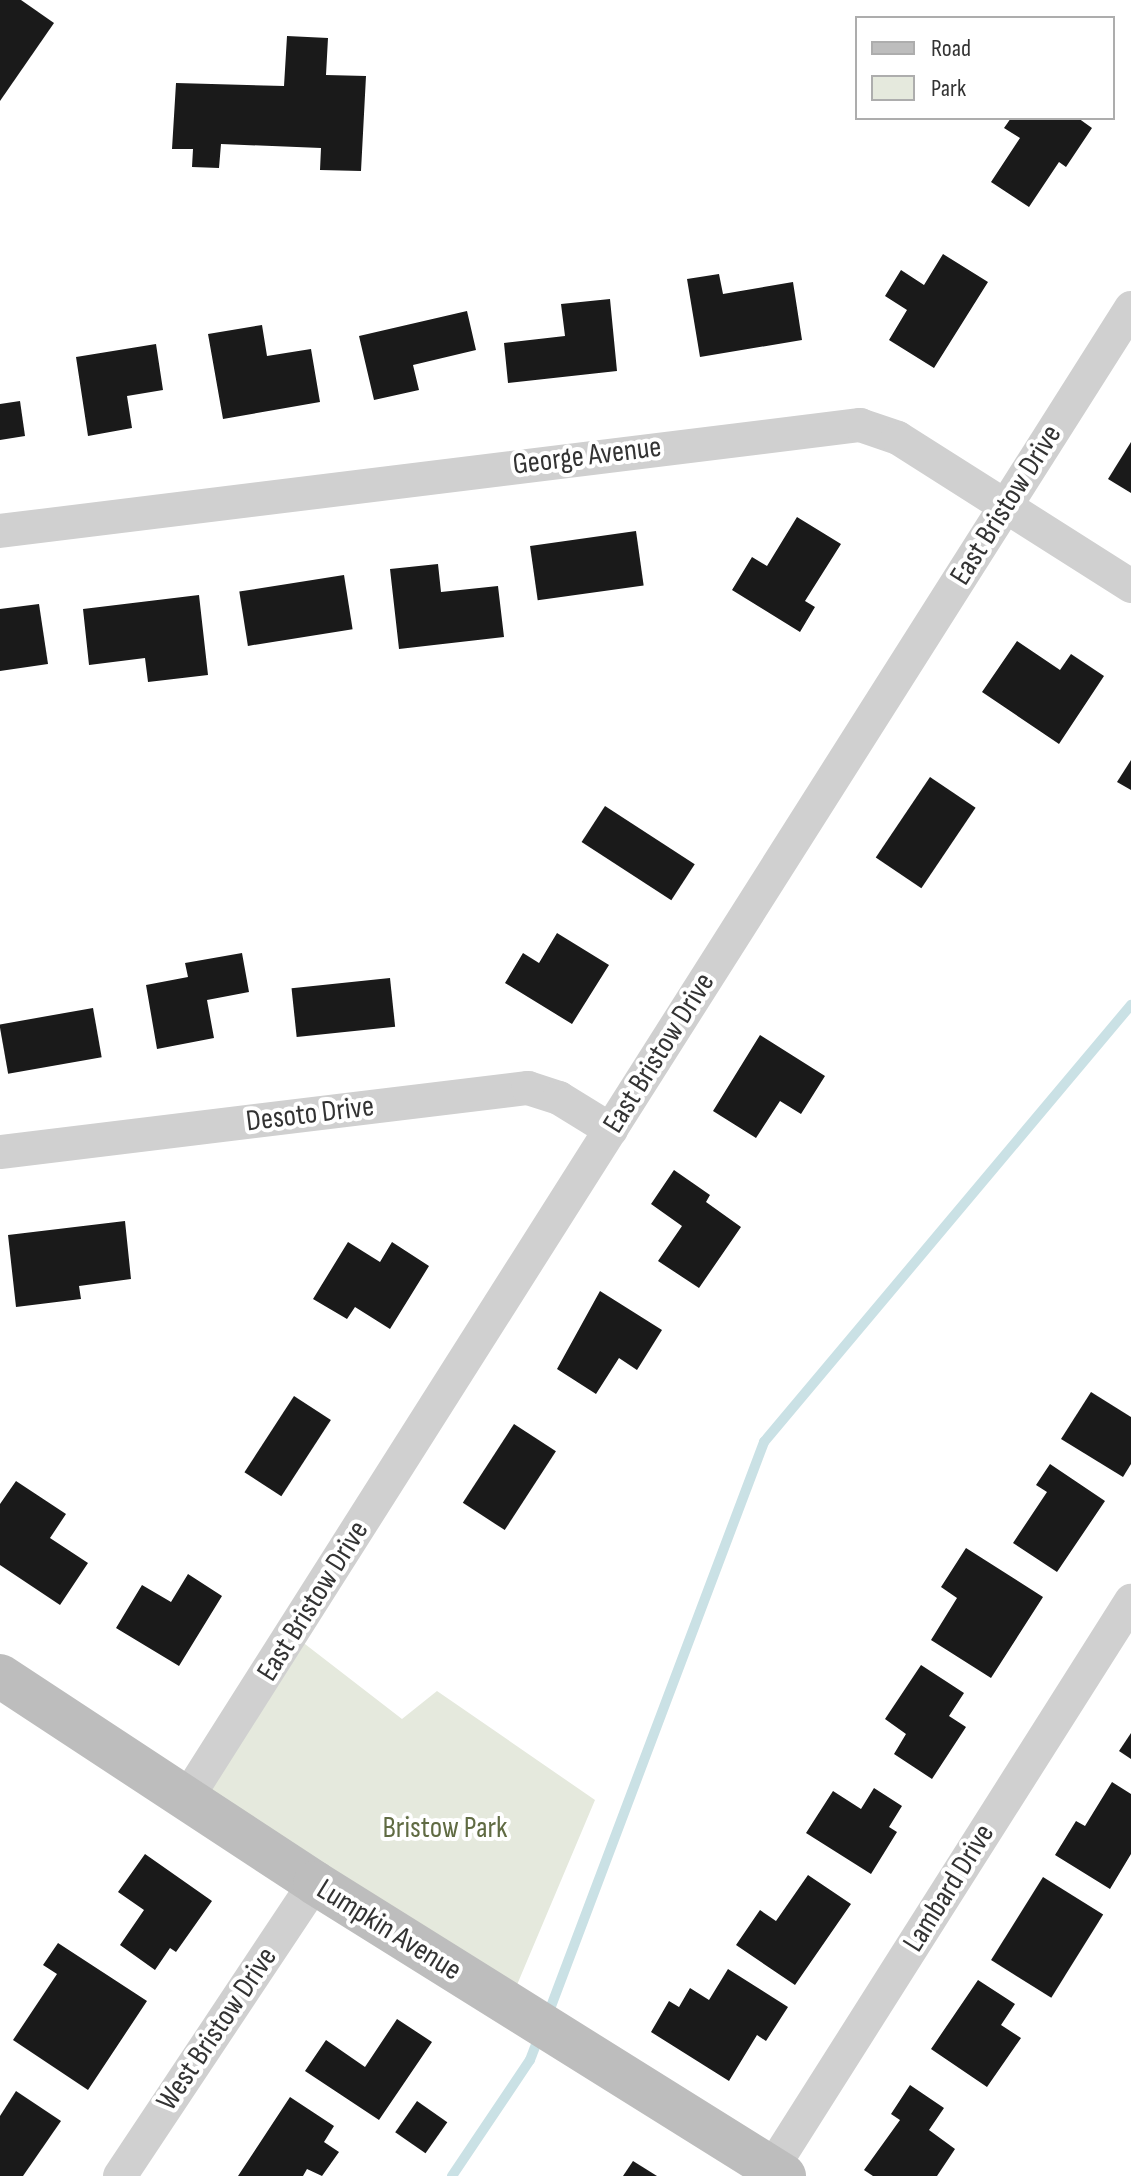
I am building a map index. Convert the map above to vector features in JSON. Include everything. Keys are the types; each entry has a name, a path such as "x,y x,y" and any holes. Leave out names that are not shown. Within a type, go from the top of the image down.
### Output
{"street":[{"name":"East Bristow Drive","path":"187,1798 1131,308"},
{"name":"George Avenue","path":"0,531 842,425 887,431 1131,586"},
{"name":"Desoto Drive","path":"0,1152 528,1088 559,1098 611,1130"},
{"name":"Lambard Drive","path":"774,2173 1131,1601"},
{"name":"Lumpkin Avenue","path":"0,1676 315,1883 774,2173"},
{"name":"West Bristow Drive","path":"120,2176 315,1883"}],"green space":[{"name":"Bristow Park","path":"292,1634 402,1719 437,1691 595,1800 511,1999 190,1793"}],"building":[{"path":"0,0 21,0 54,23 0,101"},
{"path":"287,36 328,38 326,75 366,76 361,171 320,170 321,148 221,144 219,168 192,167 193,149 172,149 176,83 284,86"},
{"path":"1010,120 1081,120 1092,128 1066,167 1059,162 1029,207 991,182 1020,138 1004,128"},
{"path":"943,254 988,282 934,368 889,340 907,310 885,296 901,270 924,285"},
{"path":"719,274 723,294 793,282 802,340 700,357 687,279"},
{"path":"610,299 617,371 508,383 504,343 565,336 561,304"},
{"path":"467,311 476,350 413,365 419,390 374,400 359,336"},
{"path":"262,325 267,356 311,349 320,402 223,419 208,334"},
{"path":"156,344 163,390 127,396 132,428 88,436 76,357"},
{"path":"20,401 25,436 0,440 0,404"},
{"path":"1131,442 1131,493 1108,479"},
{"path":"797,517 841,544 805,601 815,607 800,632 732,590 752,557 767,566"},
{"path":"636,531 644,585 538,600 530,546"},
{"path":"438,564 441,592 498,586 504,637 399,649 390,569"},
{"path":"344,575 353,629 248,646 239,592"},
{"path":"199,595 208,675 148,682 145,658 89,665 83,609"},
{"path":"39,604 48,664 0,671 0,609"},
{"path":"1017,641 1060,670 1071,654 1104,676 1059,744 982,692"},
{"path":"1131,760 1131,790 1117,782"},
{"path":"930,777 976,808 921,888 876,857"},
{"path":"605,806 695,864 671,900 582,842"},
{"path":"557,933 609,965 572,1024 505,983 523,953 539,963"},
{"path":"242,953 249,992 207,1000 214,1038 157,1049 146,985 188,977 185,963"},
{"path":"390,978 395,1027 297,1037 292,988"},
{"path":"93,1008 102,1057 8,1074 0,1024"},
{"path":"760,1035 825,1076 801,1114 780,1101 756,1138 713,1111"},
{"path":"674,1170 710,1195 706,1202 741,1227 699,1288 658,1261 682,1226 651,1204"},
{"path":"125,1221 131,1279 79,1286 81,1299 16,1307 8,1235"},
{"path":"348,1242 380,1262 392,1242 429,1266 390,1329 355,1307 347,1319 313,1299"},
{"path":"600,1291 662,1330 637,1370 619,1358 596,1394 557,1369"},
{"path":"1091,1392 1131,1417 1131,1464 1123,1477 1061,1439"},
{"path":"294,1396 331,1420 281,1496 244,1472"},
{"path":"514,1424 556,1451 505,1530 463,1503"},
{"path":"1050,1464 1105,1501 1057,1572 1013,1543 1047,1492 1036,1485"},
{"path":"16,1481 66,1514 50,1538 88,1563 60,1605 0,1565 0,1504"},
{"path":"966,1548 1043,1597 991,1678 931,1640 957,1598 941,1587"},
{"path":"188,1574 222,1596 179,1666 116,1628 142,1585 171,1602"},
{"path":"921,1665 964,1693 949,1716 966,1727 932,1779 894,1754 906,1734 885,1719"},
{"path":"1131,1733 1131,1759 1119,1751"},
{"path":"1112,1782 1131,1794 1131,1854 1110,1889 1055,1855 1076,1821 1085,1826"},
{"path":"874,1788 902,1806 889,1827 897,1832 871,1874 806,1833 833,1791 861,1809"},
{"path":"145,1854 212,1901 176,1952 170,1948 155,1970 120,1945 144,1910 118,1892"},
{"path":"808,1875 851,1904 795,1985 736,1945 760,1910 776,1921"},
{"path":"1043,1877 1103,1915 1051,1998 991,1960"},
{"path":"58,1943 147,2001 88,2090 13,2040 57,1974 43,1965"},
{"path":"728,1969 788,2007 766,2041 757,2035 729,2081 651,2032 669,2001 679,2007 690,1988 709,2000"},
{"path":"978,1980 1015,2004 1001,2025 1021,2038 987,2087 931,2049"},
{"path":"397,2019 432,2042 379,2120 305,2071 326,2040 365,2067"},
{"path":"910,2085 944,2108 929,2130 955,2149 937,2176 873,2176 864,2170 900,2120 891,2114"},
{"path":"16,2091 61,2121 23,2176 0,2176 0,2116"},
{"path":"290,2097 334,2126 324,2142 339,2152 322,2176 307,2169 303,2176 238,2176"},
{"path":"417,2101 447,2122 426,2153 395,2132"},
{"path":"633,2161 657,2176 623,2176"}],"waterway":[{"path":"547,2017 764,1442 1131,1005"},
{"path":"452,2176 530,2060 539,2036"}]}
